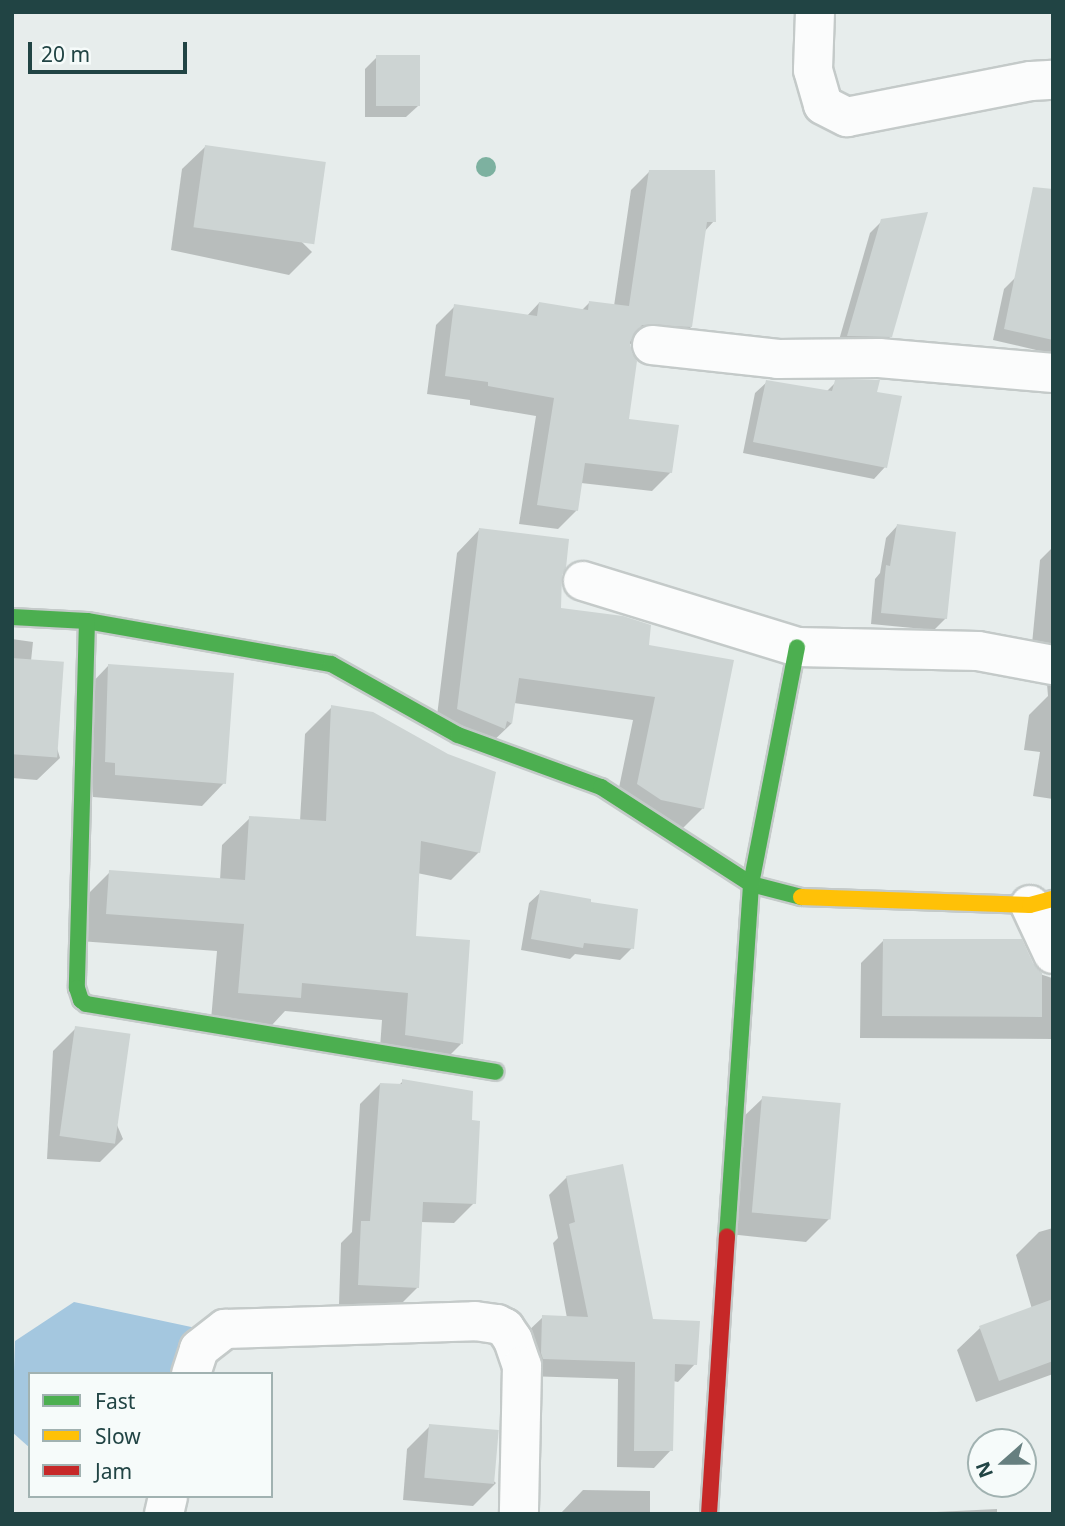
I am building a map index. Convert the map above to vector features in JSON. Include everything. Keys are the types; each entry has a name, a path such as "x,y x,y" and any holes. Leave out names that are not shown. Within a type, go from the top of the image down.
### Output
{"street":[{"path":"815,12 813,70 823,105 848,117 1031,81 1053,80"},
{"path":"652,345 778,359 879,358 1053,373"},
{"path":"583,581 797,647 978,652 1053,665"},
{"path":"12,617 87,621 331,664 458,735 601,787 751,884 807,898 1042,902 1053,954"},
{"path":"87,621 77,988 81,1000 86,1004 495,1072"},
{"path":"709,1514 751,884 797,647"},
{"path":"192,1372 199,1349 225,1329 475,1321 497,1324 505,1328 513,1340 522,1366 519,1514"}],"water":[{"path":"74,1302 196,1328 177,1372 28,1372 28,1446 12,1432 15,1341"}],"building":[{"path":"376,55 420,55 420,106 376,106"},
{"path":"205,145 326,162 314,244 193,227"},
{"path":"649,170 715,170 716,222 707,222 692,327 642,325 630,342 637,361 629,419 679,425 672,473 585,463 578,511 537,505 554,398 488,386 488,382 445,376 454,304 537,316 539,302 588,310 589,301 629,306"},
{"path":"1033,187 1053,189 1053,340 1004,329"},
{"path":"928,212 892,337 847,336 881,219"},
{"path":"766,380 832,391 835,380 880,380 877,392 902,396 887,468 753,442"},
{"path":"897,524 956,532 947,619 881,613 886,565 890,566"},
{"path":"479,528 569,539 566,568 562,575 561,608 623,616 651,625 649,645 734,660 704,809 661,800 637,784 655,697 519,678 512,724 507,721 505,729 457,709"},
{"path":"12,658 64,662 57,757 12,754"},
{"path":"108,664 234,673 226,784 115,775 115,763 105,762"},
{"path":"331,705 373,712 448,754 496,772 480,853 421,841 416,936 470,940 463,1044 405,1035 408,993 302,983 301,998 238,993 244,924 106,914 109,870 245,880 249,816 326,821"},
{"path":"540,890 638,909 634,949 584,943 583,948 531,939"},
{"path":"883,939 1022,939 1033,963 1042,973 1042,1017 882,1016"},
{"path":"75,1026 130,1034 115,1144 60,1136"},
{"path":"402,1079 473,1091 472,1120 480,1121 476,1204 423,1202 419,1288 358,1285 361,1221 370,1221 380,1083 402,1084"},
{"path":"762,1096 841,1103 831,1219 752,1213"},
{"path":"623,1164 653,1319 700,1321 697,1365 675,1364 673,1451 634,1451 635,1362 543,1359 541,1353 542,1315 588,1317 569,1224 575,1222 566,1176"},
{"path":"1053,1299 1053,1361 999,1381 979,1326"},
{"path":"429,1424 499,1430 494,1484 424,1478"}],"traffic: fast":[{"path":"12,617 87,621 331,664 458,735 601,787 751,884 801,897"},
{"path":"87,621 77,988 81,1000 86,1004 495,1072"},
{"path":"727,1237 751,884 797,647"}],"traffic: slow":[{"path":"801,897 1030,905 1053,899"}],"traffic: jam":[{"path":"709,1514 727,1237"}]}
